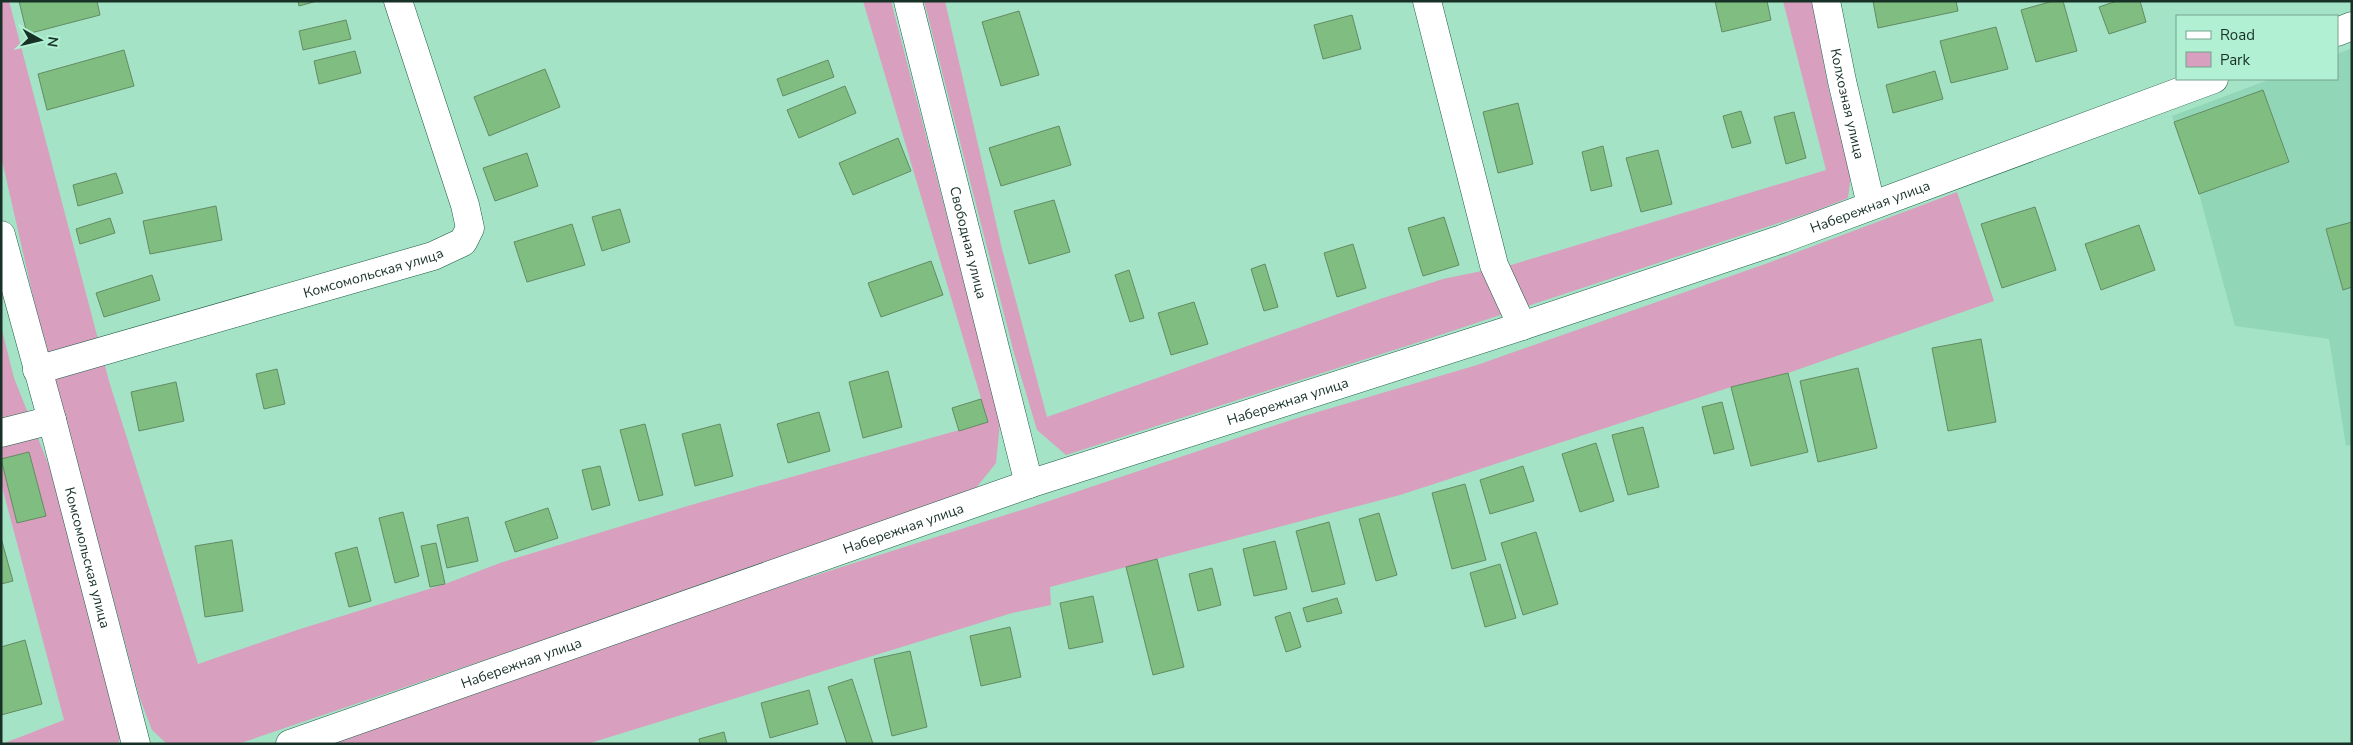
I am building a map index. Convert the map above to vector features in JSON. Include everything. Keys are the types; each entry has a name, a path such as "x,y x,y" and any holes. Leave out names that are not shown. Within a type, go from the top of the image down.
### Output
{"street":[{"name":"Комсомольская улица","path":"37,370 432,256 463,242 470,228 465,205 398,1"},
{"name":"Свободная улица","path":"908,1 1029,484"},
{"path":"1428,1 1494,265 1522,326"},
{"name":"Колхозная улица","path":"1826,1 1842,81 1871,204"},
{"path":"2338,32 2352,26"},
{"name":"Набережная улица","path":"290,744 1029,484 1522,326 1782,239 1871,204 2211,80"},
{"name":"Комсомольская улица","path":"1,235 52,420 136,744"},
{"path":"1,432 52,420"}],"shaded area":[{"path":"2352,48 2352,444 2346,446 2329,339 2235,326 2199,194 2172,116 2268,80 2338,80 2338,54"}],"green space":[{"path":"1,1 9,1 109,381 198,664 297,630 445,584 500,563 691,505 988,422 863,1 891,1 1000,422 996,463 972,493 238,744 167,744 152,730 140,699 35,305 1,156"},
{"path":"924,1 945,1 1002,249 1047,417 1380,299 1443,279 1511,265 1826,170 1783,1 1812,1 1829,91 1851,175 1848,198 1815,211 1416,343 1066,455 1037,430 1014,353"},
{"path":"1957,192 1994,301 1788,373 1731,387 1400,495 1050,587 1051,605 1012,613 587,744 331,744 722,605 1031,507 1294,419 1477,365 1768,263"},
{"path":"1,326 14,378 57,486 120,738 118,744 2,744 64,720 1,483"}],"building":[{"path":"19,1 97,1 100,15 27,34"},
{"path":"298,1 317,1 299,6"},
{"path":"1715,1 1767,1 1771,20 1722,32"},
{"path":"1873,1 1956,1 1958,11 1878,28"},
{"path":"2053,1 2063,1 2077,51 2036,62 2021,10"},
{"path":"2117,1 2140,1 2146,22 2109,34 2099,7"},
{"path":"1019,11 1039,75 1001,86 982,22"},
{"path":"1352,15 1361,49 1323,59 1314,25"},
{"path":"346,20 351,39 303,50 299,31"},
{"path":"1996,27 2008,69 1951,83 1940,41"},
{"path":"124,50 134,86 47,110 38,74"},
{"path":"355,51 361,73 319,84 314,61"},
{"path":"828,60 834,77 783,96 777,79"},
{"path":"545,69 560,107 489,136 474,97"},
{"path":"1935,71 1943,99 1893,113 1886,85"},
{"path":"845,86 856,113 799,138 787,110"},
{"path":"2263,90 2289,162 2199,194 2174,122"},
{"path":"1518,103 1533,164 1498,173 1483,112"},
{"path":"1741,111 1751,143 1732,148 1723,116"},
{"path":"1794,112 1806,158 1786,164 1774,117"},
{"path":"1059,126 1071,165 1001,186 989,148"},
{"path":"898,138 911,171 853,195 839,163"},
{"path":"1603,146 1612,186 1591,191 1582,152"},
{"path":"1658,150 1672,204 1641,212 1626,158"},
{"path":"527,153 538,186 495,201 483,168"},
{"path":"116,173 123,193 78,206 73,185"},
{"path":"1054,200 1070,252 1029,264 1014,211"},
{"path":"216,206 222,240 150,254 143,221"},
{"path":"2035,207 2056,270 2002,288 1981,224"},
{"path":"620,209 630,242 602,251 592,217"},
{"path":"1444,217 1459,265 1423,276 1408,228"},
{"path":"110,218 115,233 80,244 76,229"},
{"path":"2352,222 2352,287 2343,290 2326,229"},
{"path":"572,224 585,265 527,282 514,242"},
{"path":"2139,225 2155,270 2101,290 2085,244"},
{"path":"1353,244 1366,288 1337,297 1324,253"},
{"path":"931,261 943,295 881,317 868,283"},
{"path":"1265,264 1278,307 1264,311 1251,269"},
{"path":"1129,270 1144,318 1130,322 1115,275"},
{"path":"152,275 160,300 104,317 96,293"},
{"path":"1194,302 1208,344 1171,355 1158,313"},
{"path":"1981,339 1996,422 1948,431 1932,348"},
{"path":"1858,368 1877,448 1818,462 1800,381"},
{"path":"277,369 285,404 264,409 256,374"},
{"path":"888,371 902,427 863,438 849,382"},
{"path":"1788,373 1808,452 1751,466 1731,387"},
{"path":"176,382 184,421 139,431 131,392"},
{"path":"981,399 988,422 959,431 952,408"},
{"path":"1722,402 1734,449 1714,454 1702,407"},
{"path":"819,412 830,451 788,463 777,424"},
{"path":"645,424 663,495 639,501 620,430"},
{"path":"720,424 733,476 695,486 682,434"},
{"path":"1643,427 1659,487 1628,495 1612,435"},
{"path":"1596,443 1614,501 1580,512 1562,454"},
{"path":"29,452 46,516 17,523 1,459"},
{"path":"600,466 610,505 592,510 582,470"},
{"path":"1523,466 1534,501 1490,514 1480,480"},
{"path":"1465,484 1486,560 1452,569 1432,493"},
{"path":"548,508 558,538 515,552 505,522"},
{"path":"403,512 419,576 395,583 379,518"},
{"path":"1379,513 1397,575 1376,581 1359,519"},
{"path":"468,517 478,561 447,568 437,525"},
{"path":"1329,522 1345,584 1312,592 1296,531"},
{"path":"1536,532 1558,604 1523,615 1501,543"},
{"path":"1,538 13,581 1,584"},
{"path":"232,540 243,611 205,617 195,546"},
{"path":"1275,541 1287,589 1254,596 1243,549"},
{"path":"436,543 445,584 430,587 421,546"},
{"path":"357,547 371,601 349,607 335,553"},
{"path":"1157,559 1184,667 1153,675 1126,567"},
{"path":"1500,564 1516,618 1485,627 1470,573"},
{"path":"1212,568 1221,605 1198,611 1189,574"},
{"path":"1093,596 1103,642 1069,649 1060,603"},
{"path":"1337,598 1342,613 1307,622 1303,608"},
{"path":"1290,612 1301,647 1286,652 1275,617"},
{"path":"1010,627 1021,677 981,686 970,636"},
{"path":"25,640 42,704 1,715 1,647"},
{"path":"910,651 927,727 892,736 874,659"},
{"path":"852,679 873,744 847,744 828,687"},
{"path":"809,690 818,724 770,738 761,703"},
{"path":"724,732 727,744 700,744 699,739"}]}
